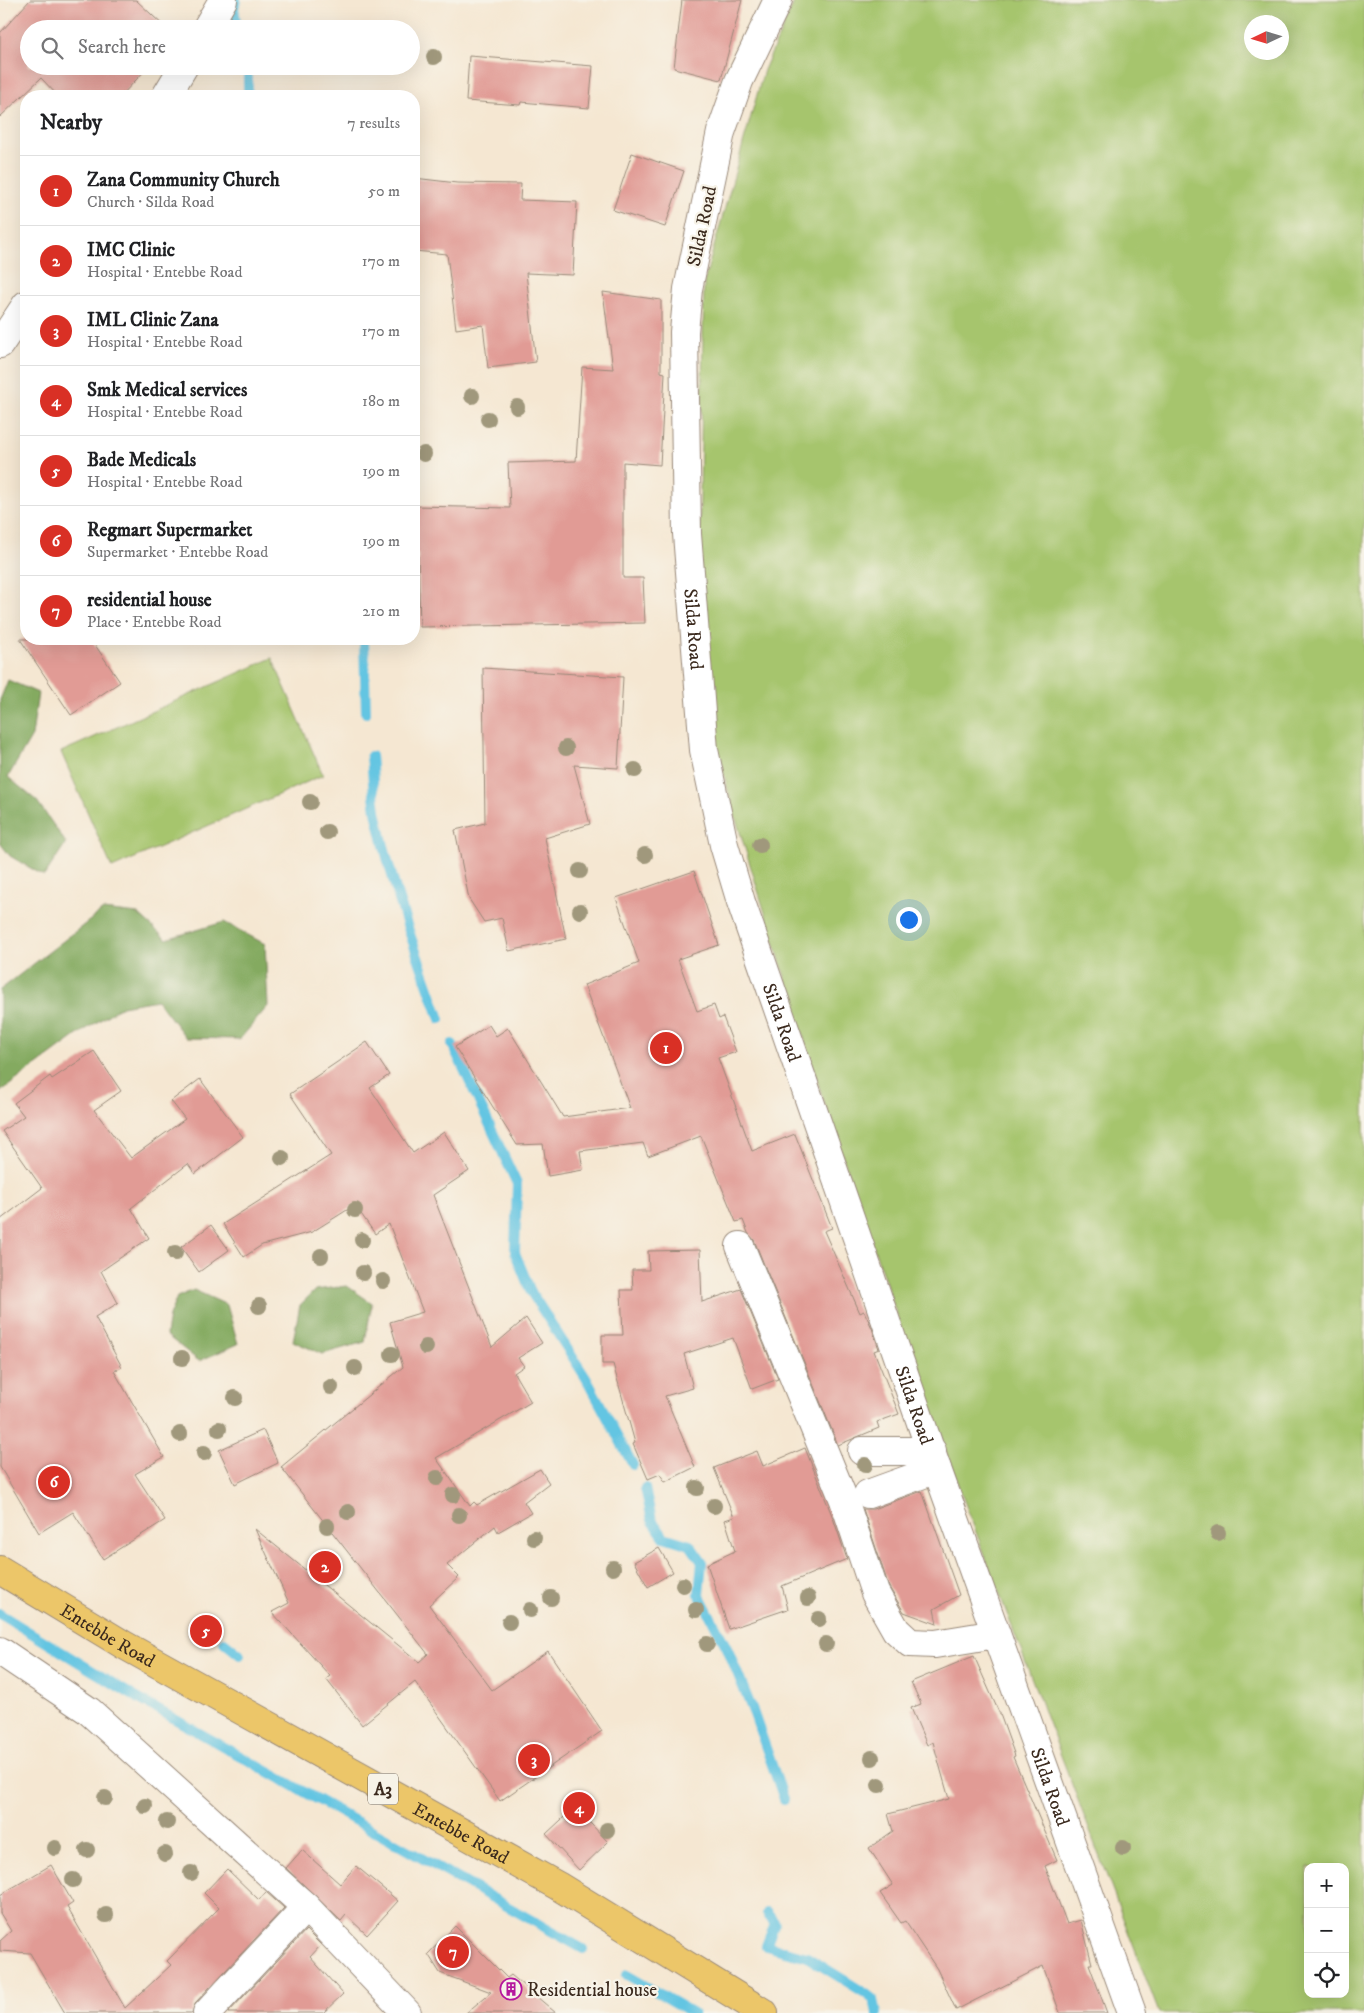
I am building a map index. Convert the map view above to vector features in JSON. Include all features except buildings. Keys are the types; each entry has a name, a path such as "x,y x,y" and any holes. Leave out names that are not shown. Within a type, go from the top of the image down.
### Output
{"main road":[{"name":"Entebbe Road","path":"0,1570 124,1644 558,1886 764,2013"}],"street":[{"path":"211,20 223,0"},
{"name":"Silda Road","path":"778,0 739,81 721,132 687,298 684,332 687,534 704,750 724,845 741,902 934,1460 1132,2013"},
{"path":"170,90 179,75"},
{"path":"0,344 20,315"},
{"path":"740,1246 844,1500 875,1592 896,1630 910,1642 935,1644 996,1634"},
{"path":"862,1452 934,1460"},
{"path":"868,1494 934,1460"},
{"path":"0,1651 88,1711 306,1907 407,2013"},
{"path":"207,2013 306,1907"}],"green space":[{"path":"795,0 1364,0 1364,2013 1159,2013 928,1406 822,1096 734,813 710,722 699,547 704,282 764,70"},
{"path":"272,658 323,775 112,868 61,752"},
{"path":"8,680 38,693 32,736 8,777 37,801 66,843 44,876 10,856 0,843 0,700"},
{"path":"103,910 138,914 166,939 224,922 265,944 268,1006 240,1039 186,1038 157,1000 122,1006 80,1033 0,1092 0,990"},
{"path":"347,1286 372,1303 365,1342 322,1354 293,1341 300,1305 315,1290"},
{"path":"194,1290 227,1305 238,1344 199,1361 166,1335 169,1316 177,1297"}],"waterway":[{"path":"236,0 234,8 236,20"},
{"path":"248,77 248,90"},
{"path":"364,645 366,713"},
{"path":"371,756 376,809 383,842 413,944 440,1019"},
{"path":"452,1044 517,1184 515,1253 531,1292 586,1378 633,1465"},
{"path":"645,1488 652,1520 664,1537 690,1545 702,1562 699,1594 728,1650 754,1714 784,1799"},
{"path":"0,1614 132,1695 583,1949"},
{"path":"224,1642 240,1655"},
{"path":"767,1913 775,1923 766,1946 807,1957 874,2000 877,2013"},
{"path":"627,1975 693,2013"}],"place":[{"name":"Zana Community Church","path":"666,1048"},
{"name":"Regmart Supermarket","path":"54,1482"},
{"name":"IMC Clinic","path":"325,1567"},
{"name":"Bade Medicals","path":"206,1631"},
{"name":"IML Clinic Zana","path":"534,1760"},
{"name":"Smk Medical services","path":"579,1808"},
{"name":"residential house","path":"453,1952"},
{"name":"Residential house","path":"511,1989"}]}
